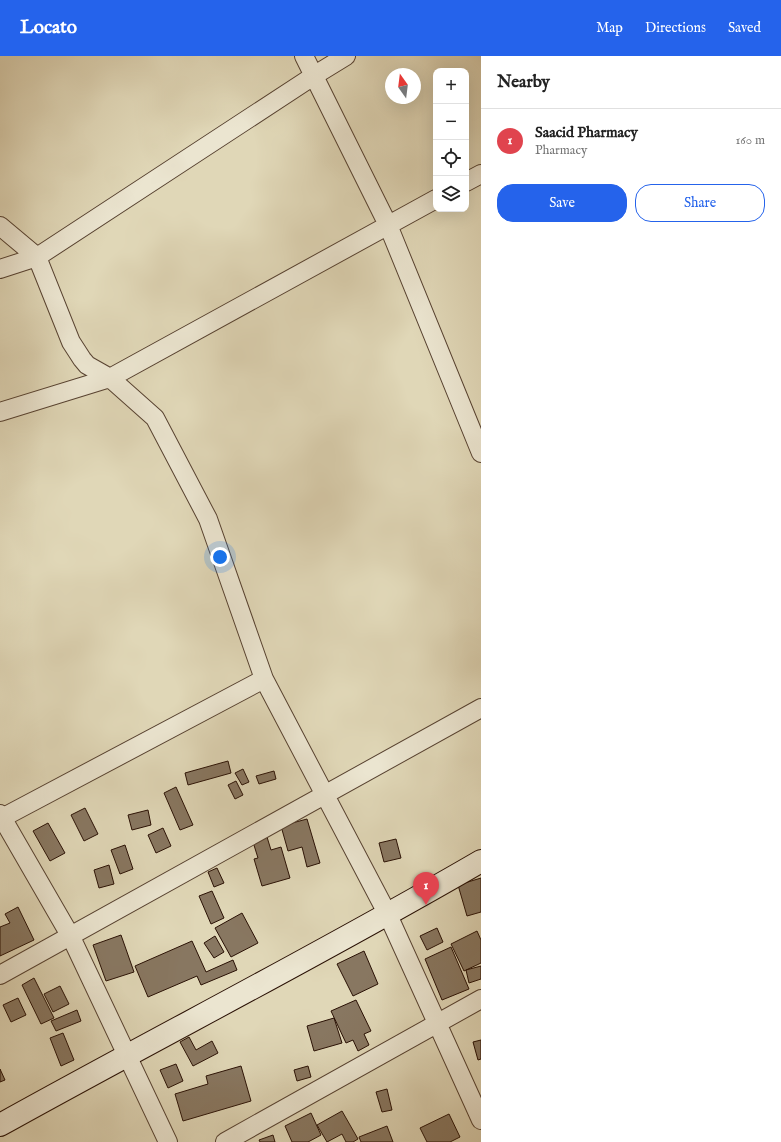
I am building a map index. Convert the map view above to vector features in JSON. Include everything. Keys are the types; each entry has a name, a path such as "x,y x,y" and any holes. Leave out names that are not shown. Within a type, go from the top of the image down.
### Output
{"street":[{"path":"304,56 315,75 388,225 481,453"},
{"path":"0,270 37,257 346,56"},
{"path":"469,180 481,174"},
{"path":"0,412 110,378 433,200"},
{"path":"0,226 37,257 71,342 87,365 110,378 155,418 208,519 264,679 388,915 481,1120"},
{"path":"168,1142 71,937 1,817 264,679"},
{"path":"0,975 71,937 481,708"},
{"path":"0,1125 127,1054 388,915 481,861"},
{"path":"225,1142 481,999"}],"building":[{"path":"228,761 231,773 188,785 185,773"},
{"path":"243,769 249,782 242,785 235,773"},
{"path":"274,771 276,779 259,784 256,776"},
{"path":"236,781 243,795 235,799 228,785"},
{"path":"176,787 193,825 180,830 164,793"},
{"path":"85,808 98,834 84,841 71,815"},
{"path":"148,810 151,825 132,830 128,815"},
{"path":"307,819 320,863 307,867 302,847 288,851 281,826"},
{"path":"48,823 65,853 50,861 33,831"},
{"path":"163,828 171,846 156,853 148,835"},
{"path":"267,837 271,850 281,847 290,878 262,886 254,859 258,858 253,842"},
{"path":"396,839 401,858 384,862 379,843"},
{"path":"125,845 133,869 120,874 111,850"},
{"path":"109,865 114,884 99,888 94,870"},
{"path":"217,868 224,883 214,887 208,872"},
{"path":"481,878 481,912 467,916 458,885"},
{"path":"212,891 224,918 211,924 199,896"},
{"path":"18,907 34,940 0,956 0,927 10,923 5,914"},
{"path":"242,913 258,943 231,957 215,928"},
{"path":"437,928 443,942 427,950 420,936"},
{"path":"477,931 481,940 481,963 464,971 451,944"},
{"path":"121,935 134,972 106,981 93,945"},
{"path":"215,936 224,952 214,958 204,943"},
{"path":"192,941 206,972 233,960 237,970 201,985 197,976 148,997 135,966"},
{"path":"451,947 469,989 442,1000 425,959"},
{"path":"364,951 378,984 353,996 337,964"},
{"path":"481,966 481,979 469,983 466,970"},
{"path":"34,978 54,1018 41,1024 22,985"},
{"path":"60,986 69,1004 53,1012 44,994"},
{"path":"18,998 26,1015 11,1022 3,1005"},
{"path":"356,1000 371,1031 364,1034 369,1045 358,1051 353,1040 346,1043 331,1011"},
{"path":"77,1010 81,1021 56,1031 51,1021"},
{"path":"334,1018 342,1043 314,1051 307,1026"},
{"path":"63,1033 74,1060 61,1066 50,1038"},
{"path":"189,1037 196,1050 212,1041 218,1053 193,1066 180,1042"},
{"path":"481,1040 481,1059 478,1060 473,1042"},
{"path":"176,1064 183,1081 168,1088 160,1070"},
{"path":"241,1066 251,1101 183,1121 175,1094 208,1084 206,1076"},
{"path":"308,1066 311,1077 297,1081 294,1070"},
{"path":"0,1069 5,1080 0,1082"},
{"path":"387,1089 392,1110 382,1112 376,1092"},
{"path":"342,1111 358,1139 353,1142 346,1142 342,1134 327,1142 317,1125"},
{"path":"311,1113 321,1135 308,1142 292,1142 285,1126"},
{"path":"449,1114 460,1137 450,1142 427,1142 420,1128"},
{"path":"387,1126 393,1142 361,1142 359,1137"},
{"path":"273,1135 275,1142 260,1142 259,1140"}],"place":[{"name":"Saacid Pharmacy","path":"426,905"}]}
